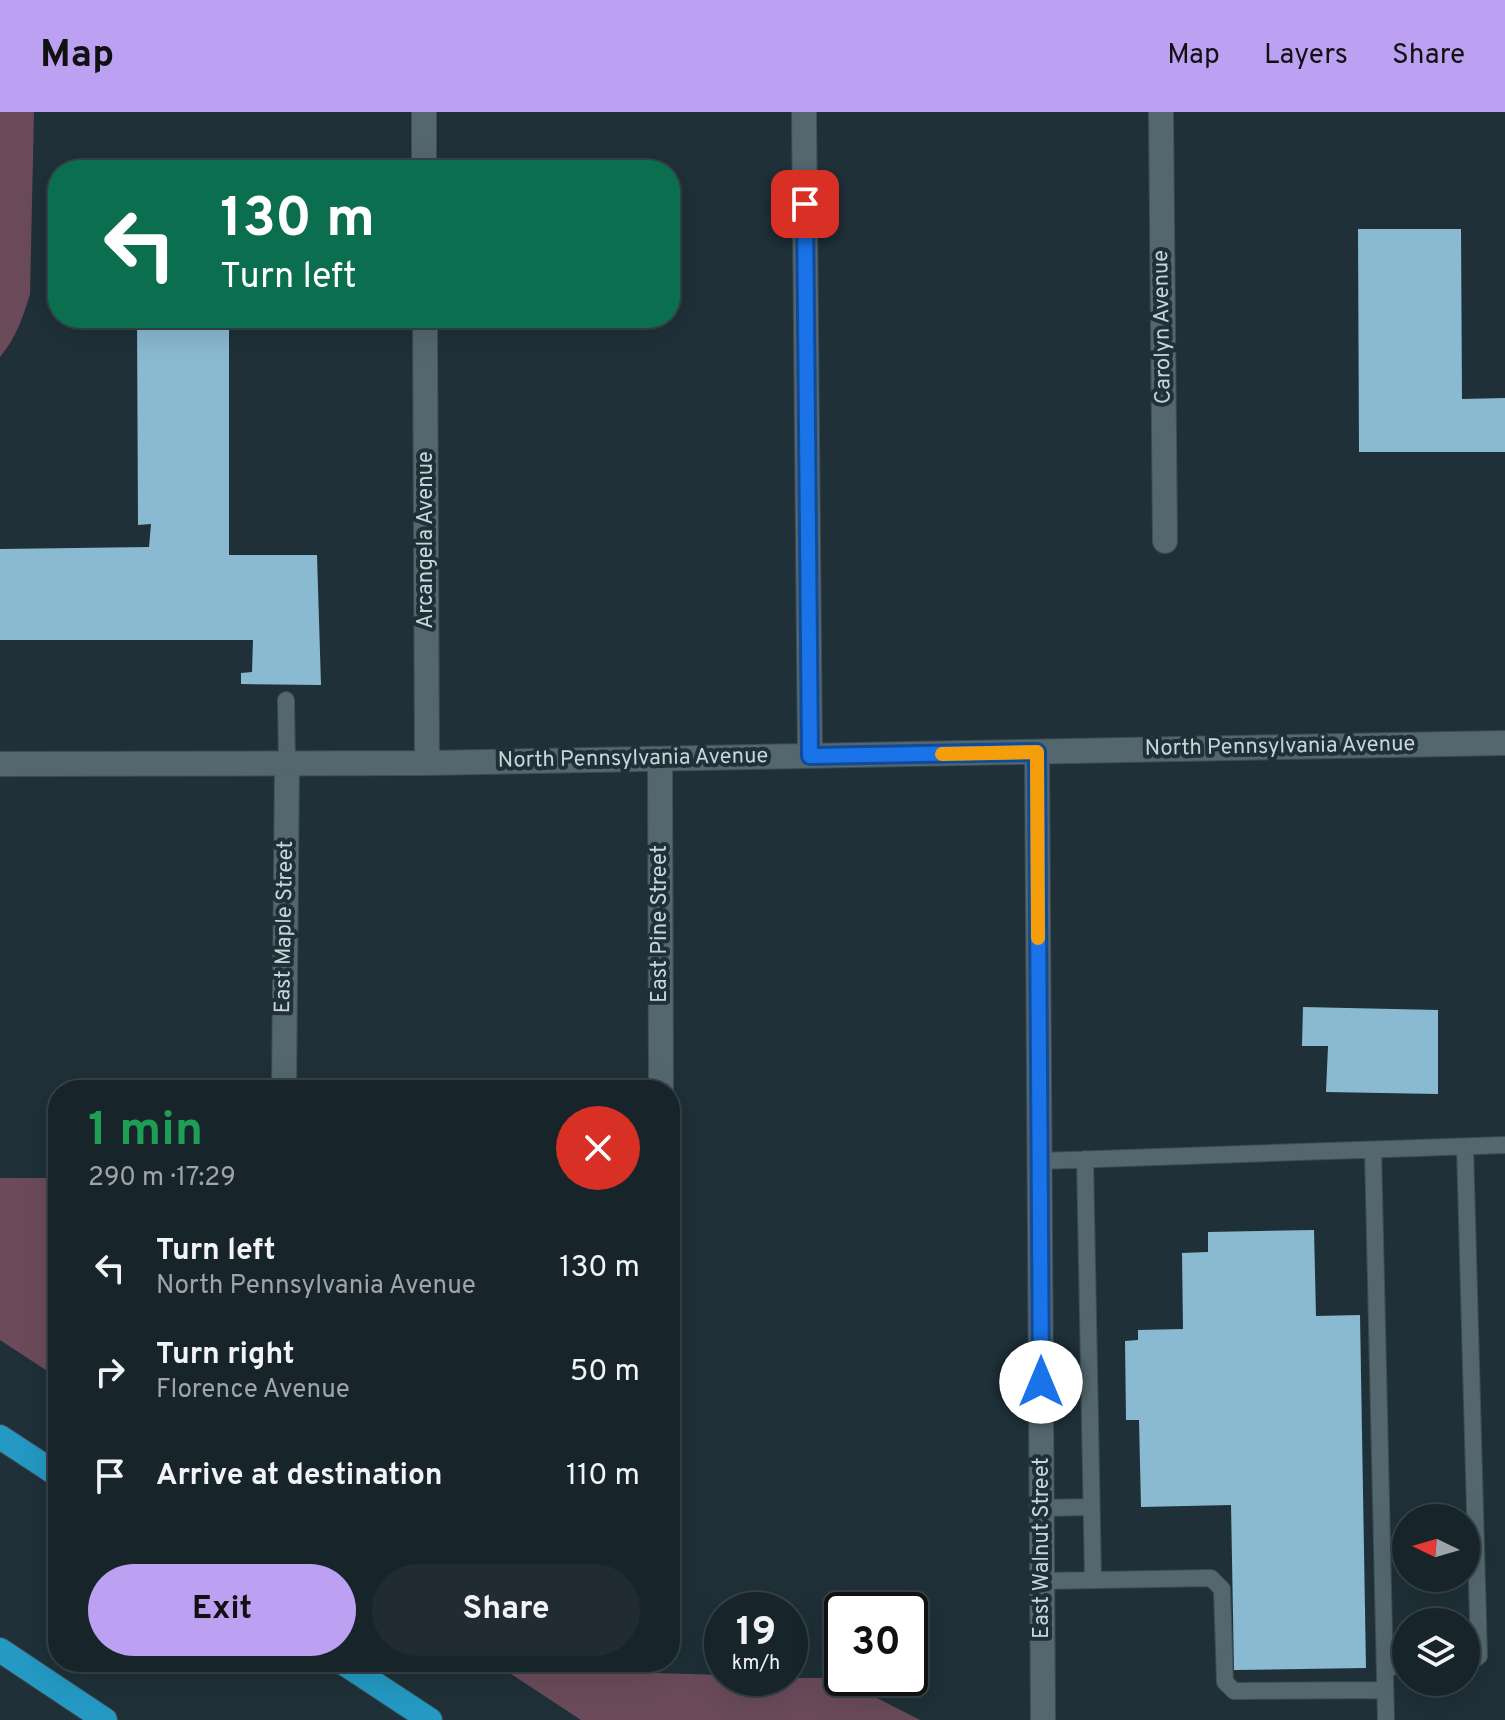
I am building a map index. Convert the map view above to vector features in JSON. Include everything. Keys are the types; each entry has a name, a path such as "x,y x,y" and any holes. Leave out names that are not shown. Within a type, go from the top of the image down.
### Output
{"highway":[{"path":"0,1437 48,1468"},
{"path":"0,1650 105,1720"},
{"path":"357,1672 430,1720"}],"street":[{"path":"424,112 424,160"},
{"path":"804,112 810,756"},
{"name":"Carolyn Avenue","path":"1161,112 1165,541"},
{"name":"Arcangela Avenue","path":"425,328 427,763"},
{"name":"North Pennsylvania Avenue","path":"0,764 427,763 1505,743"},
{"name":"East Walnut Street","path":"1037,752 1043,1720"},
{"name":"East Pine Street","path":"660,759 661,1080"},
{"name":"East Maple Street","path":"284,1080 287,764"}],"lane":[{"path":"286,700 287,764"},
{"path":"1040,1161 1505,1145"},
{"path":"1465,1147 1478,1608"},
{"path":"1373,1150 1386,1720"},
{"path":"1085,1159 1093,1579"},
{"path":"1042,1508 1091,1507"},
{"path":"1042,1581 1211,1578 1222,1589 1225,1682 1234,1691 1385,1690"},
{"path":"1385,1667 1392,1667"}],"shaded area":[{"path":"0,112 34,112 30,294 15,335 0,357"},
{"path":"0,1178 48,1178 48,1371 0,1340"},
{"path":"508,1672 704,1674 704,1696 808,1696 808,1678 824,1678 824,1696 873,1696 920,1720 581,1720"}],"building":[{"path":"1358,229 1461,229 1462,399 1505,398 1505,452 1359,452"},
{"path":"137,328 229,328 229,555 317,555 321,685 241,684 241,673 252,672 253,640 0,640 0,549 149,547 151,524 138,525"},
{"path":"1303,1007 1438,1010 1438,1094 1326,1092 1328,1046 1302,1046"},
{"path":"1314,1230 1316,1316 1360,1315 1366,1668 1234,1670 1231,1505 1141,1507 1139,1420 1126,1420 1125,1341 1138,1340 1138,1330 1183,1329 1182,1253 1208,1252 1208,1232"}],"slow traffic":[{"path":"942,754 1037,752 1038,938"}],"route":[{"path":"805,204 810,756 1037,752 1041,1382"}]}
